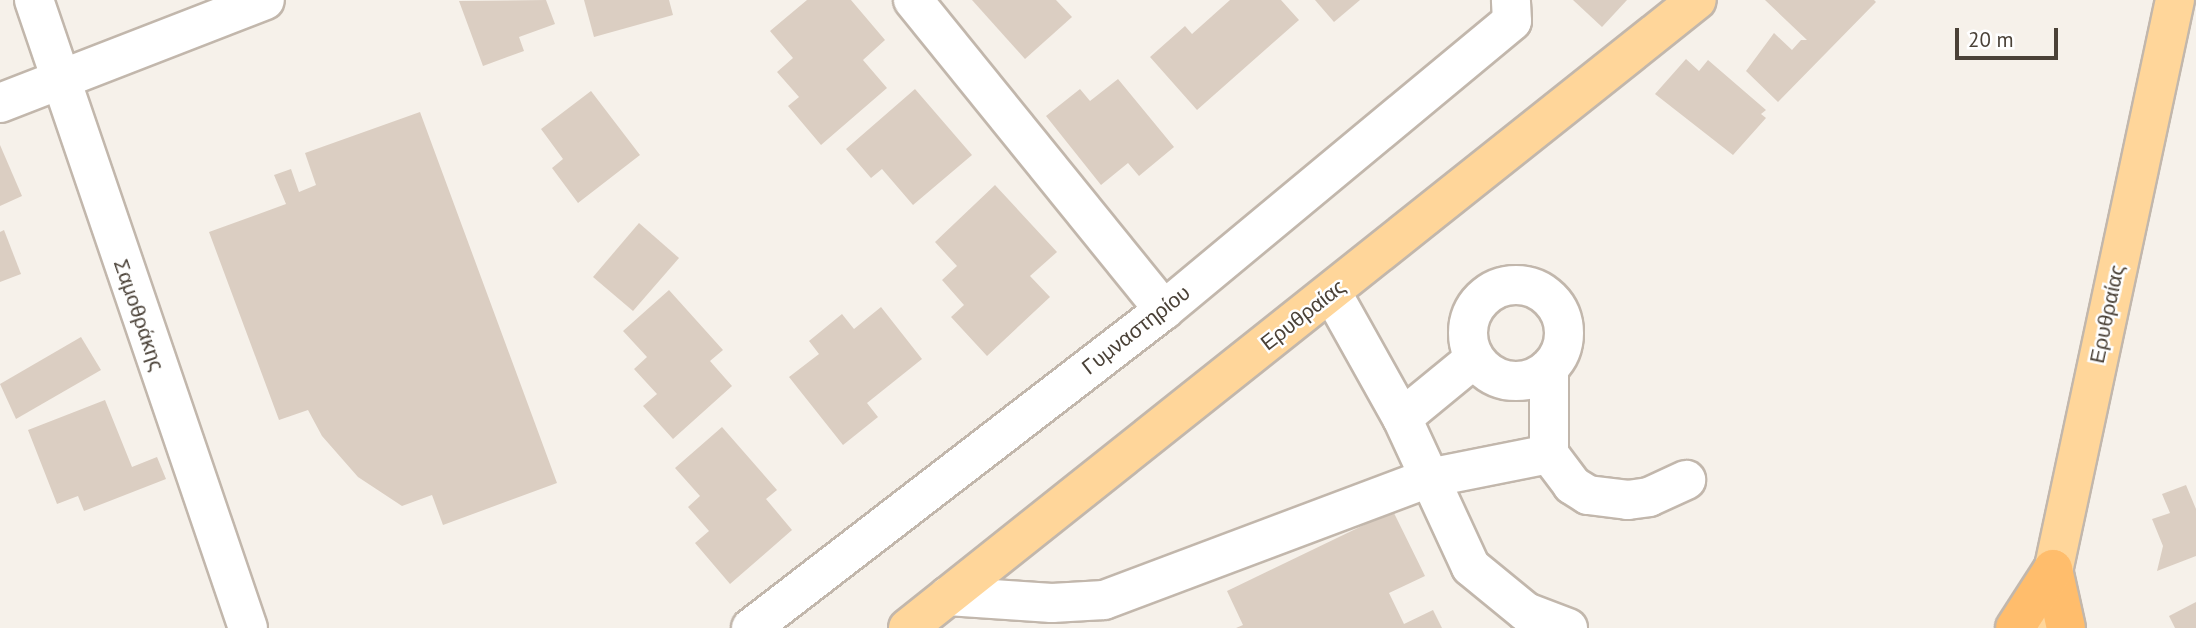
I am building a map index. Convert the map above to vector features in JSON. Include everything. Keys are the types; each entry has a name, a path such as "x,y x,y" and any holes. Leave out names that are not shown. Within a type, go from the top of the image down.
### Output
{"highway":[{"path":"2015,628 2053,569"},
{"path":"2053,569 2066,628"}],"main road":[{"name":"Ερυθραίας","path":"908,628 1697,0"},
{"path":"2158,0 2165,43"},
{"name":"Ερυθραίας","path":"2041,628 2175,0"},
{"path":"2165,43 2196,4"}],"street":[{"name":"Σαμοθράκης","path":"34,0 248,628"},
{"path":"0,103 265,0"},
{"path":"913,0 1164,310"},
{"name":"Γυμναστηρίου","path":"751,628 1164,310 1512,10"},
{"path":"1524,285 1551,299 1563,319 1564,343 1549,368 1532,378 1511,381 1488,372 1475,358 1468,335 1478,303 1503,286 1524,285"},
{"path":"1332,293 1402,418 1461,551 1484,582 1526,612 1568,628"},
{"path":"1402,418 1475,358"},
{"path":"1549,368 1549,454 1572,485 1609,500 1649,497 1686,480"},
{"path":"948,596 1052,603 1104,600 1429,478 1549,454"}],"building":[{"path":"546,0 555,24 519,37 524,51 483,66 459,1"},
{"path":"584,0 669,0 673,15 594,37"},
{"path":"807,0 851,0 885,40 863,60 887,88 821,145 788,106 799,97 777,72 793,58 770,31"},
{"path":"972,0 1056,0 1072,17 1025,59"},
{"path":"1230,0 1281,0 1299,20 1197,110 1150,57 1185,26 1192,34"},
{"path":"1315,0 1360,0 1334,22"},
{"path":"1573,0 1627,0 1602,27"},
{"path":"1765,0 1876,2 1778,102 1746,71 1774,33 1792,50 1801,40 1807,40"},
{"path":"1686,59 1699,71 1708,60 1766,110 1761,114 1766,118 1733,155 1655,94"},
{"path":"1118,79 1174,147 1139,176 1128,163 1101,185 1046,116 1080,89 1090,101"},
{"path":"915,89 972,155 913,205 882,169 871,178 846,149"},
{"path":"591,91 640,155 578,203 552,168 563,159 541,129"},
{"path":"420,112 557,483 443,525 432,495 402,506 358,477 322,436 308,410 279,420 209,232 286,204 274,175 291,169 299,192 316,185 305,153"},
{"path":"0,145 22,196 0,206"},
{"path":"995,185 1057,252 1030,276 1050,297 987,356 951,317 964,305 942,280 957,266 935,242"},
{"path":"639,223 679,258 633,311 593,277"},
{"path":"4,230 21,274 0,282 0,232"},
{"path":"669,290 723,350 710,361 732,386 673,439 643,406 657,394 634,369 647,357 623,331"},
{"path":"881,307 922,359 867,403 878,417 843,445 789,377 819,354 809,341 842,314 854,329"},
{"path":"81,337 101,370 16,419 0,384"},
{"path":"105,400 132,467 157,457 166,479 84,511 78,496 57,504 28,430"},
{"path":"722,427 777,490 766,499 792,530 730,584 695,543 709,531 688,507 700,496 675,468"},
{"path":"2186,485 2196,509 2196,556 2157,571 2163,546 2152,519 2170,513 2162,494"},
{"path":"1393,511 1425,576 1389,593 1404,624 1433,610 1442,628 1236,628 1243,625 1227,591"},
{"path":"2196,602 2196,628 2175,628 2169,616"}]}
